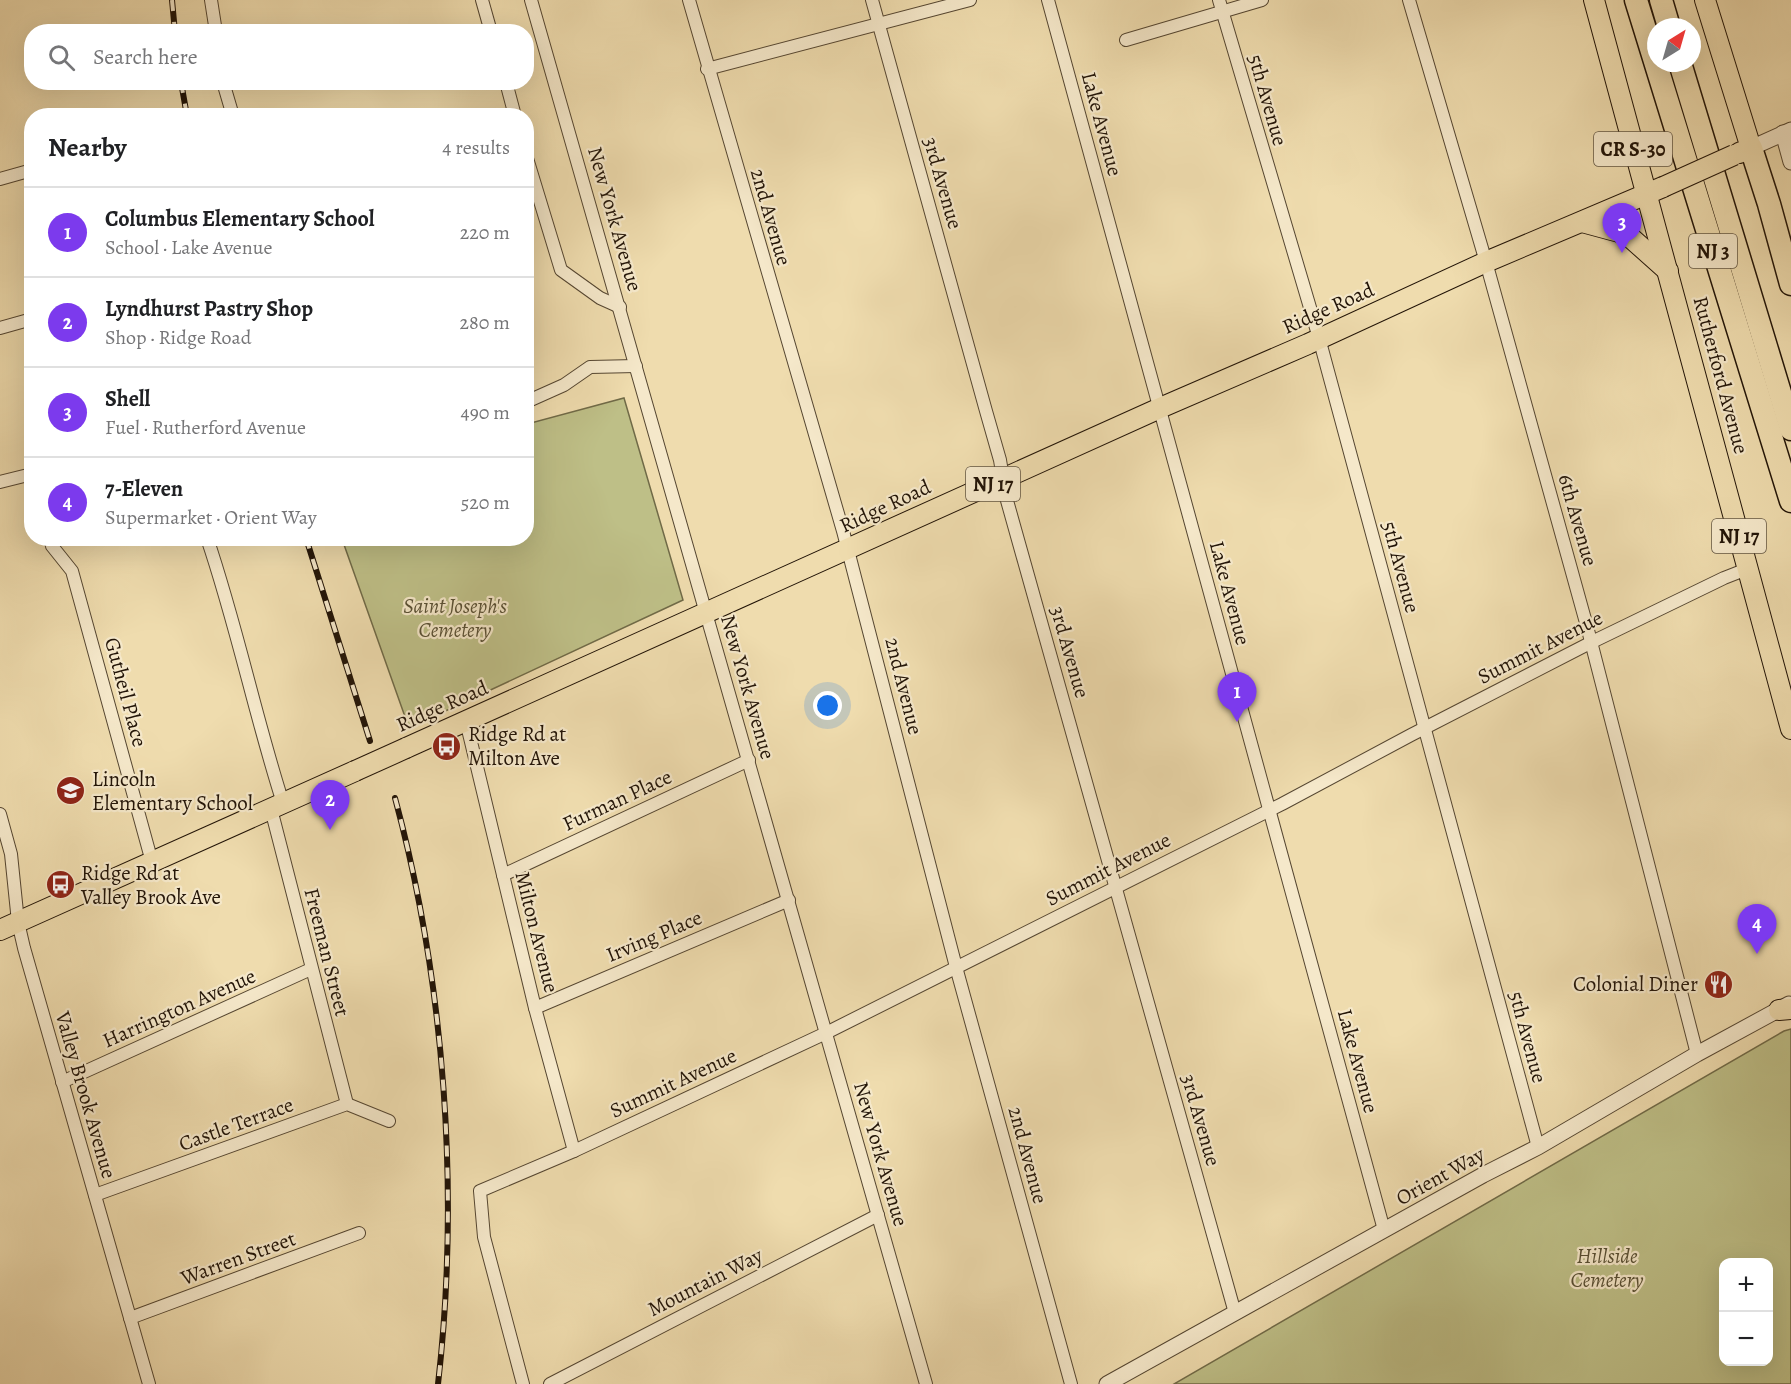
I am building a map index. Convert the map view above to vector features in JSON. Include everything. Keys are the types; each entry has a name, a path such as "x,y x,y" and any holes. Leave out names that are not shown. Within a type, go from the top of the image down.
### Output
{"highway":[{"name":"NJ 3","path":"1636,0 1791,501"},
{"path":"1661,0 1666,18"},
{"name":"NJ 3","path":"1683,72 1791,429"},
{"path":"1743,151 1769,204 1791,284"}],"main road":[{"name":"Rutherford Avenue","path":"1594,0 1655,191 1668,271 1791,729"},
{"path":"1705,0 1743,151"},
{"name":"Ridge Road","path":"9,926 1486,262 1655,191 1743,151"},
{"path":"1582,222 1619,232 1631,238 1668,271"}],"street":[{"path":"211,0 215,24"},
{"path":"482,0 489,24"},
{"name":"New York Avenue","path":"531,0 926,1384"},
{"name":"2nd Avenue","path":"689,0 707,69 848,550 956,968 1071,1384"},
{"name":"3rd Avenue","path":"872,0 1006,496 1235,1313"},
{"path":"707,69 970,0"},
{"name":"Lake Avenue","path":"1048,0 1384,1230"},
{"path":"1126,40 1220,6 1262,0"},
{"name":"6th Avenue","path":"1409,0 1486,262 1592,642 1697,1054"},
{"name":"5th Avenue","path":"1220,6 1319,338 1538,1147"},
{"path":"225,90 231,108"},
{"path":"508,90 513,108"},
{"path":"1787,131 1791,162"},
{"name":"Ridge Road","path":"1743,151 1787,131"},
{"path":"0,179 24,172"},
{"path":"534,181 561,270 600,298 620,307"},
{"path":"0,328 24,321"},
{"path":"534,398 564,385 590,367 636,366"},
{"path":"0,482 24,476"},
{"name":"Gutheil Place","path":"52,546 72,571 152,862"},
{"name":"Freeman Street","path":"210,546 234,622 259,724 311,969 347,1104"},
{"name":"Summit Avenue","path":"523,1384 484,1237 480,1191 574,1151 826,1033 1269,810 1592,642 1747,569"},
{"name":"Milton Avenue","path":"466,721 535,1008 574,1151"},
{"name":"Furman Place","path":"503,875 749,760"},
{"name":"Valley Brook Avenue","path":"0,814 11,854 9,926 63,1082 149,1384"},
{"name":"Irving Place","path":"535,1008 789,900"},
{"name":"Harrington Avenue","path":"63,1082 311,969"},
{"name":"Orient Way","path":"1107,1384 1483,1175 1538,1147 1697,1054 1787,1007"},
{"path":"347,1104 389,1121"},
{"name":"Castle Terrace","path":"95,1195 347,1104"},
{"name":"Mountain Way","path":"550,1384 878,1215"},
{"name":"Warren Street","path":"130,1318 359,1233"}],"green space":[{"name":"Saint Joseph's Cemetery","path":"624,398 683,600 409,728 344,546 534,546 534,422"},
{"name":"Hillside Cemetery","path":"1791,1029 1791,1384 1174,1384 1784,1031"}],"railway":[{"path":"172,0 174,24"},
{"path":"182,90 186,108"},
{"path":"309,546 370,741"},
{"path":"395,798 426,941 443,1089 448,1238 445,1312 438,1384"}],"place":[{"name":"Shell","path":"1622,253"},
{"name":"Columbus Elementary School","path":"1237,722"},
{"name":"Ridge Rd at Milton Ave","path":"447,746"},
{"name":"Lincoln Elementary School","path":"71,791"},
{"name":"Lyndhurst Pastry Shop","path":"330,830"},
{"name":"Ridge Rd at Valley Brook Ave","path":"60,885"},
{"name":"7-Eleven","path":"1757,954"},
{"name":"Colonial Diner","path":"1719,984"}]}
